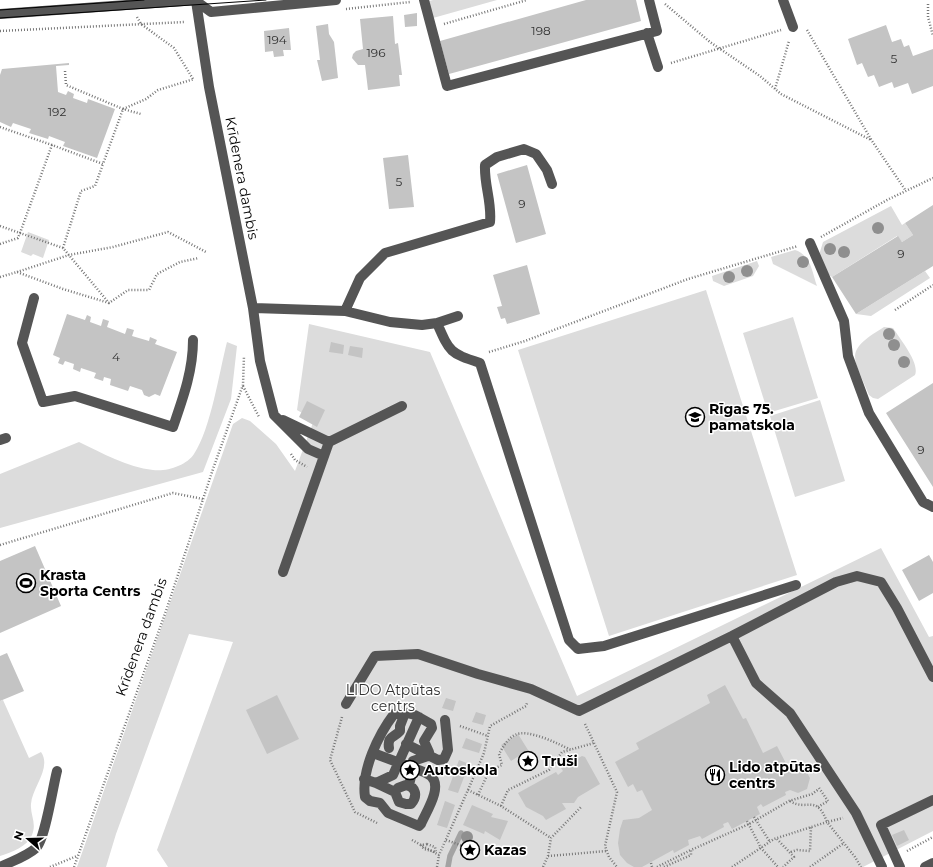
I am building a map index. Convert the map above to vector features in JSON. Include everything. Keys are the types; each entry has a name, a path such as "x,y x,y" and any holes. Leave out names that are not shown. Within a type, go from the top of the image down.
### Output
{"street":[{"path":"0,14 63,5 197,0 212,12 336,0"},
{"name":"Krīdenera dambis","path":"197,0 209,87 253,308 260,361 274,415"},
{"path":"424,0 430,28 447,86 657,31 649,0"},
{"path":"783,0 793,27"},
{"path":"647,33 658,67"},
{"path":"344,311 360,278 385,253 490,222 491,209 484,179 485,165 497,157 524,149 536,154 548,170 552,184"},
{"path":"810,243 844,321 848,356 869,413 923,502 933,507"},
{"path":"34,298 22,343 43,402 75,396 173,427 189,377 193,359 193,340"},
{"path":"253,308 344,311 409,325 437,324 458,316"},
{"path":"437,324 445,342 454,354 480,363 569,640 578,649 585,650 604,646 796,584"},
{"path":"283,572 329,442 402,406"},
{"path":"274,415 329,442"},
{"path":"274,415 308,450 324,456"},
{"path":"346,704 375,656 418,654 478,674 531,689 579,711 732,636 836,582 857,576 881,582 928,656 933,677"},
{"path":"732,636 756,683 790,714 856,813 882,867"},
{"path":"389,748 390,740 392,736 400,731 400,726 406,713"},
{"path":"375,748 413,764 434,780 436,790 422,824 419,826 388,813 380,803 370,801 365,797 364,779 375,748 382,730 394,714 406,713 431,724 431,732 424,741 429,752 428,756"},
{"path":"376,783 393,774 418,717"},
{"path":"406,744 438,760 444,759 448,750 445,720"},
{"path":"375,748 389,748 400,759"},
{"path":"364,779 376,783 402,788 414,790 414,799 411,804 402,803 396,798 402,788 413,764 428,756"},
{"path":"0,867 24,856 37,847 47,819 57,771"},
{"path":"393,774 402,788"},
{"path":"414,799 430,805"},
{"path":"900,867 881,825 933,800"},
{"path":"394,816 402,803"},
{"path":"925,867 933,863"}],"path":[{"path":"430,28 528,0"},
{"path":"661,0 720,49 760,76 781,94 872,140"},
{"path":"928,4 928,17 933,36"},
{"path":"0,31 188,22"},
{"path":"141,24 174,48 193,80"},
{"path":"775,89 793,27"},
{"path":"658,67 793,27 807,30 872,140 906,191"},
{"path":"65,71 66,85 141,114"},
{"path":"63,248 81,191 95,186 123,108 146,99 158,90 199,78"},
{"path":"0,127 103,164"},
{"path":"0,244 18,238 52,146"},
{"path":"480,363 490,350 525,342 688,279 810,243 887,200 933,178"},
{"path":"0,226 63,248 109,303"},
{"path":"0,277 68,255 113,247 168,232 206,252"},
{"path":"109,303 128,290 149,290 157,274 180,262 199,258"},
{"path":"17,272 63,289 109,303"},
{"path":"895,310 933,285"},
{"name":"Krīdenera dambis","path":"74,867 166,611 231,416"},
{"path":"0,545 173,493 203,499"},
{"path":"468,790 484,753 490,726 526,706 531,689"},
{"path":"579,711 617,792 605,846 608,857 617,867"},
{"path":"478,794 489,771 502,765 499,754 505,743 515,734 526,733 551,741 571,750"},
{"path":"501,806 508,790 549,770 562,752 594,744"},
{"path":"657,867 790,801 812,794 819,789 828,801"},
{"path":"818,807 833,798"},
{"path":"790,801 795,804 813,804 823,811 827,822 861,867"},
{"path":"543,867 548,856 551,838 582,806"},
{"path":"732,867 770,842 856,813"},
{"path":"755,818 770,842"},
{"path":"748,823 761,848 778,867"},
{"path":"791,852 797,850 810,851 811,827"},
{"path":"896,857 933,837"},
{"path":"777,839 791,852 794,857 783,867"},
{"path":"446,840 463,846"},
{"path":"810,867 844,843"},
{"path":"427,844 434,847 436,852 432,853 424,849 422,845 427,844"},
{"path":"664,867 691,855 691,850"},
{"path":"548,856 607,851"},
{"path":"437,867 440,854"},
{"path":"50,867 78,856"},
{"path":"651,863 652,867"}],"green space":[{"path":"497,0 433,18 429,1"},
{"path":"891,206 902,225 905,223 913,235 902,242 897,236 832,277 829,275 819,255 823,242"},
{"path":"28,232 49,240 43,258 33,254 31,256 21,252"},
{"path":"795,250 800,252 808,260 817,286 773,264 771,257"},
{"path":"757,261 759,266 753,276 724,286 713,281 712,276"},
{"path":"925,271 930,278 871,316 856,314"},
{"path":"706,290 797,575 609,636 518,350"},
{"path":"793,317 818,398 768,413 743,333"},
{"name":"LIDO Atpūtas centrs","path":"309,324 430,352 577,696 881,548 929,637 933,636 933,831 863,867 168,867 157,850 233,642 189,634 116,834 106,867 77,867 233,424 242,418 250,421 276,444 295,471 314,420 297,410"},
{"path":"884,327 893,328 912,358 916,370 915,375 878,399 869,395 856,363 855,356 857,349 862,343"},
{"path":"227,342 237,346 231,399 203,472 0,528 0,474 79,442 115,459 134,466 153,470 170,469 191,458 200,443 210,415"},
{"path":"820,400 845,481 795,497 770,416"},
{"path":"3,700 29,758 41,752 44,758 44,764 43,771 32,798 31,808 34,827 32,835 23,846 0,856 0,701"}],"building":[{"path":"586,0 636,0 641,21 449,74 440,41"},
{"path":"417,13 417,26 405,27 404,15"},
{"path":"393,16 395,44 398,43 402,75 399,75 400,86 368,90 365,65 358,65 352,58 356,51 363,49 360,19"},
{"path":"328,24 329,34 334,42 338,78 322,81 317,60 320,60 316,26"},
{"path":"886,25 892,42 901,39 904,47 909,45 913,56 933,49 933,86 912,94 908,83 894,88 892,82 879,87 874,75 868,77 862,63 857,65 848,39"},
{"path":"289,28 291,50 283,50 284,56 274,57 273,51 265,52 264,31"},
{"path":"69,63 69,65 56,66 58,92 66,95 68,91 74,94 73,98 87,103 88,99 115,109 97,158 63,146 65,142 49,136 48,139 29,133 31,129 13,123 11,127 0,122 0,75 2,69"},
{"path":"408,155 414,207 389,209 383,158"},
{"path":"527,165 546,234 516,243 497,174"},
{"path":"933,205 933,266 856,314 832,277 898,236 902,242 913,235 905,223"},
{"path":"527,265 540,314 507,324 505,318 501,319 497,307 502,306 493,275"},
{"path":"67,314 85,320 87,315 91,317 90,322 101,326 103,319 109,321 107,327 125,334 127,328 134,330 132,336 149,341 150,337 157,340 155,344 177,352 160,396 155,394 149,397 144,395 142,390 130,386 128,391 110,385 111,379 104,377 103,381 94,378 96,373 81,368 80,372 73,369 74,364 65,361 63,365 58,363 60,358 53,355"},
{"path":"331,342 344,345 343,354 329,352"},
{"path":"350,346 363,348 362,358 348,355"},
{"path":"933,383 933,487 886,413"},
{"path":"307,401 325,410 317,427 299,417"},
{"name":"Krasta Sporta Centrs","path":"35,546 61,606 0,633 0,561"},
{"path":"929,555 933,562 933,593 919,601 902,570"},
{"path":"7,653 24,691 0,701 0,656"},
{"name":"Lido atpūtas centrs","path":"725,685 743,719 746,718 763,753 777,746 790,771 797,768 806,771 810,778 807,789 798,793 790,790 785,792 786,795 763,807 761,804 757,807 760,814 732,829 728,822 723,824 724,827 702,839 700,836 688,840 689,845 674,853 673,850 642,867 634,867 627,863 620,855 618,843 620,829 623,820 639,818 652,810 642,790 637,792 633,784 628,787 615,762 639,749 636,743 710,703 707,695"},
{"path":"277,695 299,739 267,754 246,710"},
{"path":"446,698 456,701 453,711 442,708"},
{"path":"476,712 486,715 483,725 472,722"},
{"path":"518,734 528,750 511,761 501,745"},
{"path":"466,738 482,744 479,753 462,748"},
{"path":"582,756 585,757 600,784 578,797 574,803 562,803 566,809 546,820 543,816 526,807 518,793 556,772 558,775 563,771 561,768"},
{"path":"459,760 469,764 458,793 448,790"},
{"path":"445,801 455,805 447,828 437,825"},
{"path":"472,805 493,814 491,817 508,821 500,840 485,831 484,834 463,825"},
{"path":"904,830 909,840 897,846 892,835"}],"waterway":[{"path":"448,867 450,856 461,833"}],"tram line":[{"path":"0,10 144,0"},
{"path":"0,18 266,0"}],"place":[{"name":"Rīgas 75. pamatskola","path":"695,417"},
{"name":"Krasta Sporta Centrs","path":"26,583"},
{"name":"Truši","path":"528,761"},
{"name":"Autoskola","path":"410,770"},
{"name":"Lido atpūtas centrs","path":"715,775"},
{"name":"Kazas","path":"470,850"}]}
